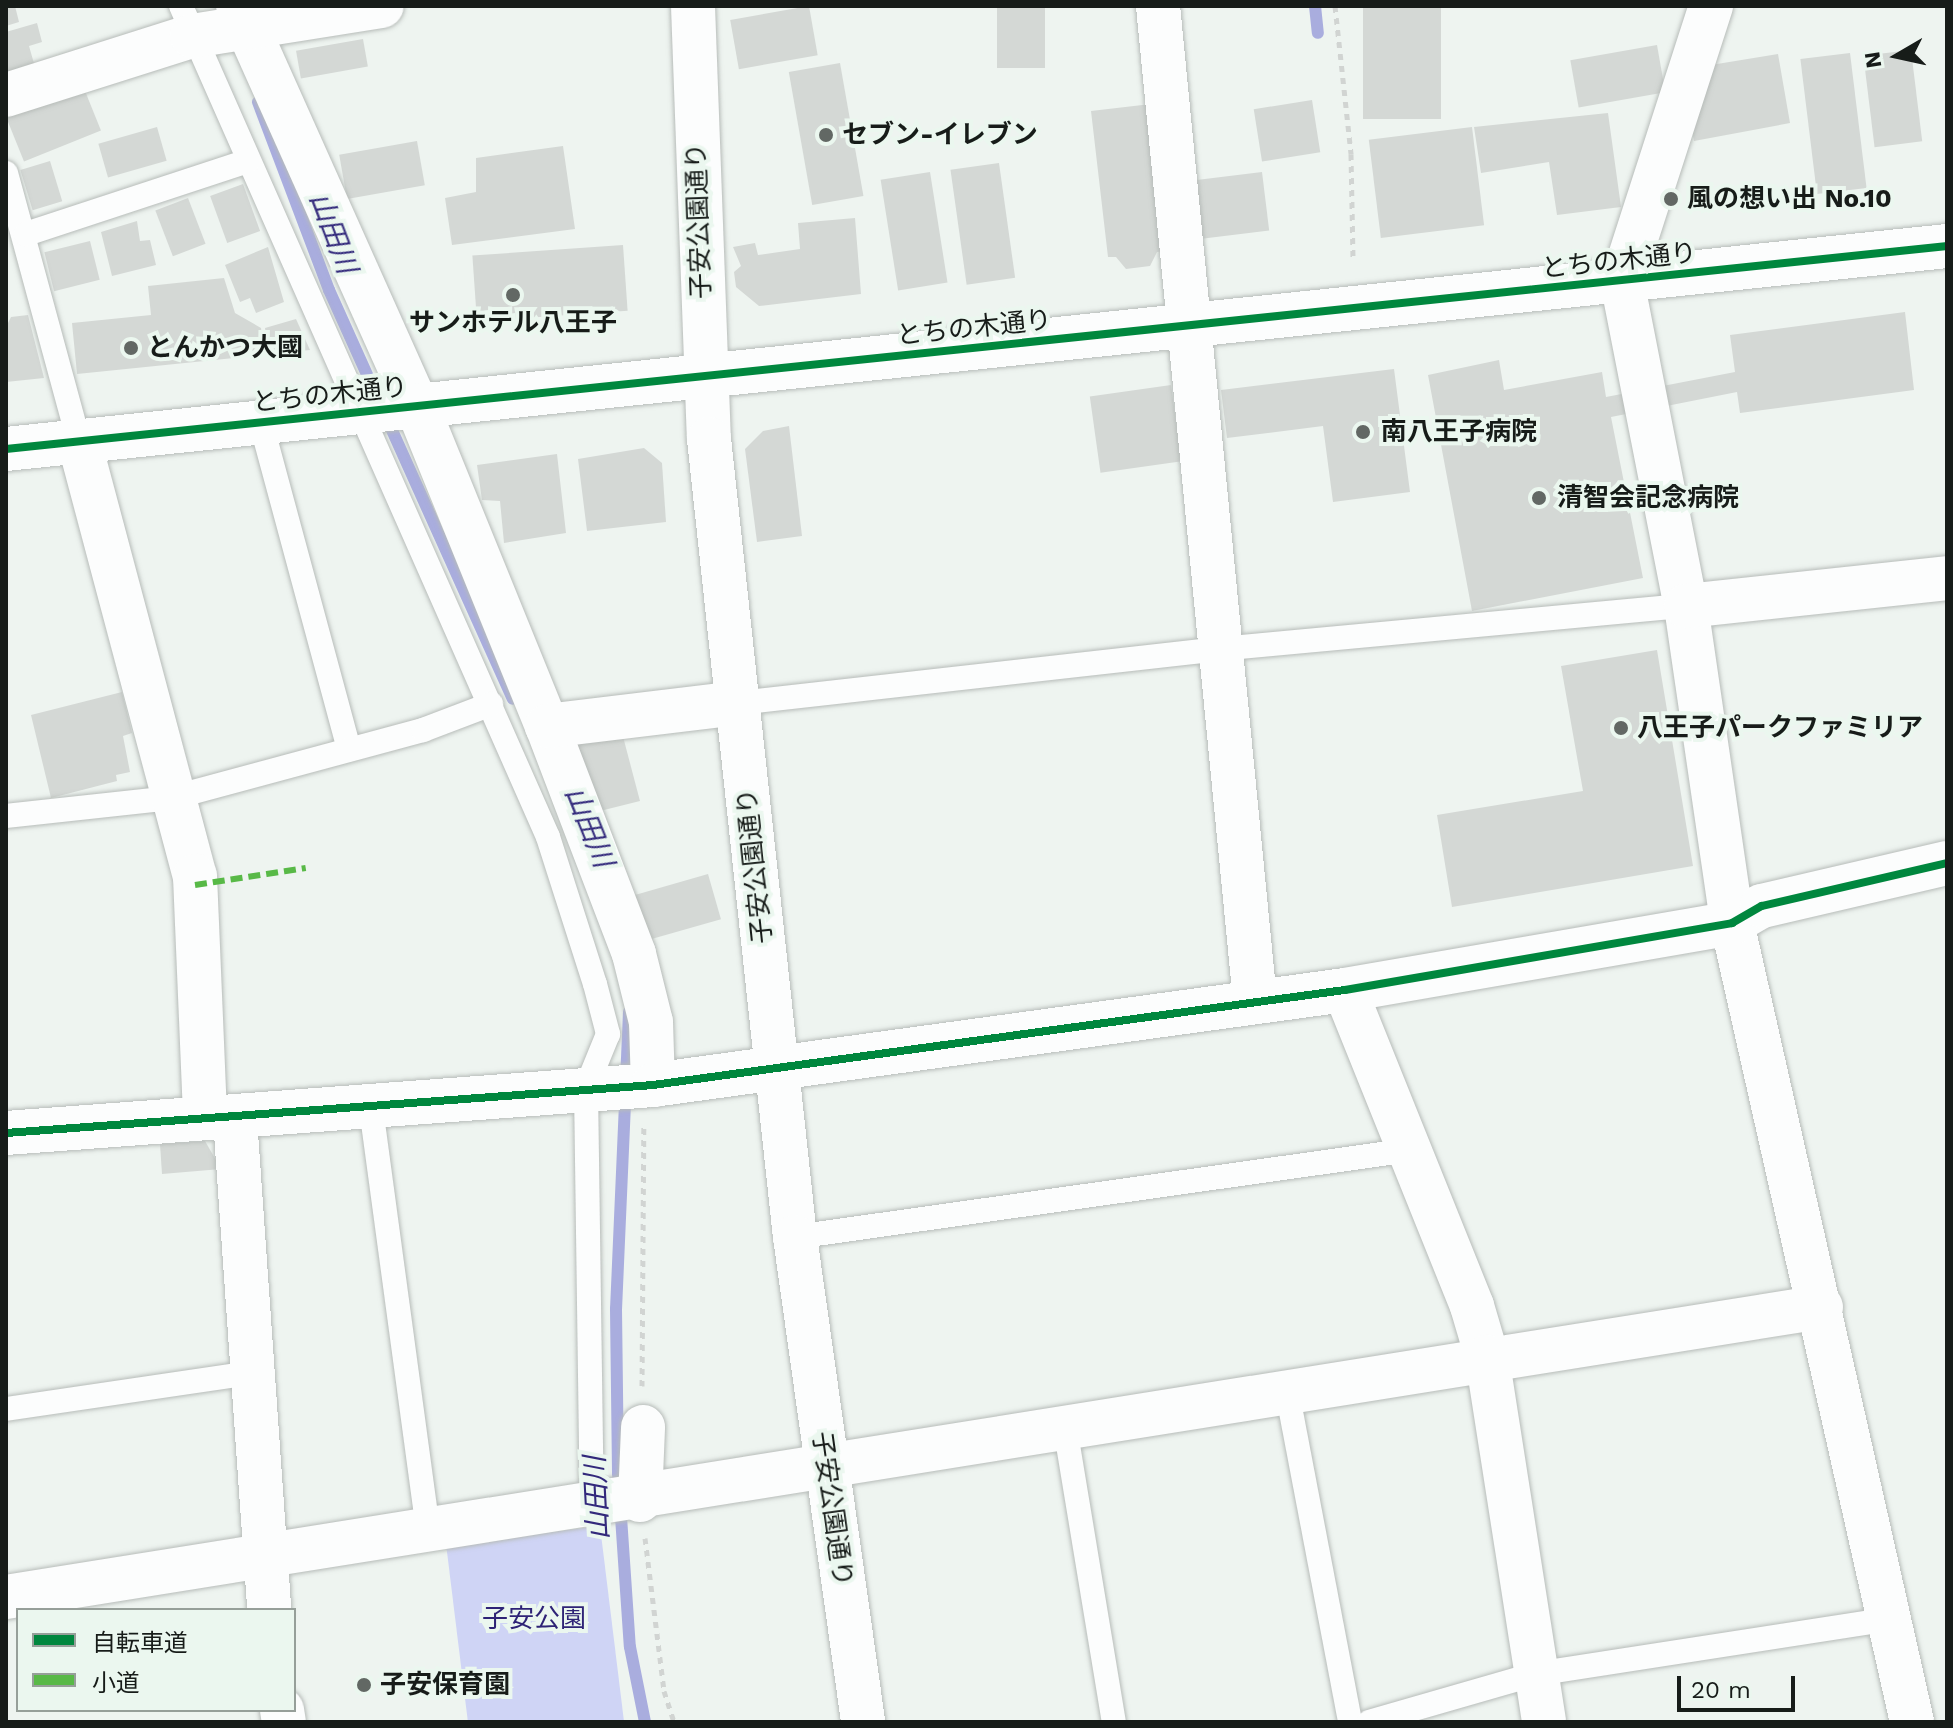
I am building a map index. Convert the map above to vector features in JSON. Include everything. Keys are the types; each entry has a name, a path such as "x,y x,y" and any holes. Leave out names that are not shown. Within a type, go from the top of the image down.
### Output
{"street":[{"path":"6,95 216,22 382,6"},
{"name":"子安公園通り","path":"693,6 705,377 775,1068 825,1466 863,1722"},
{"path":"1158,6 1255,1000"},
{"path":"1711,6 1622,281 1686,606 1732,923 1821,1307 1912,1722"},
{"path":"216,22 389,409 547,726 634,954 651,1022 627,1087"},
{"name":"とちの木通り","path":"6,449 1947,246"},
{"path":"79,441 171,798 195,876 251,1373 269,1608"},
{"path":"1686,606 1947,578"},
{"path":"547,726 738,703"},
{"path":"6,1133 627,1087 1345,990 1732,923 1762,906 1947,863"},
{"path":"1345,990 1410,1150 1487,1357 1544,1722"},
{"path":"6,1597 616,1503 1487,1357 1821,1307"},
{"path":"616,1503 643,1427"}],"lane":[{"path":"216,22 248,161 389,409 491,704 548,837 627,1087 616,1503"},
{"path":"26,234 248,161"},
{"path":"6,173 26,234 79,441"},
{"path":"261,423 349,749"},
{"path":"738,703 1219,649 1686,606"},
{"path":"6,816 171,798 423,730 491,704"},
{"path":"371,1108 428,1532"},
{"path":"795,1237 1410,1150"},
{"path":"6,1409 251,1373"},
{"path":"1287,1391 1350,1722"},
{"path":"1065,1427 1114,1722"},
{"path":"1369,1722 1535,1674 1891,1619"}],"path":[{"path":"1335,6 1352,180 1353,258"},
{"path":"627,1087 643,1427"},
{"path":"616,1503 674,1722"}],"green space":[{"name":"子安公園","path":"600,1526 624,1722 468,1722 446,1545"}],"building":[{"path":"6,6 15,6 19,22 6,26"},
{"path":"809,6 818,55 739,69 730,20"},
{"path":"997,6 1045,6 1045,68 997,68"},
{"path":"1363,6 1441,6 1441,119 1363,119"},
{"path":"37,23 42,42 29,46 35,67 6,76 6,32"},
{"path":"363,39 368,67 301,78 296,51"},
{"path":"1657,45 1665,92 1579,108 1570,60"},
{"path":"1911,50 1922,141 1875,147 1863,56"},
{"path":"1850,53 1867,188 1817,194 1800,59"},
{"path":"1778,54 1790,123 1694,141 1690,120 1711,65"},
{"name":"セブン-イレブン","path":"840,63 863,196 812,205 789,72"},
{"path":"83,86 101,131 24,162 6,117"},
{"path":"1312,100 1320,152 1262,162 1254,109"},
{"path":"1151,104 1167,251 1157,252 1150,266 1126,269 1116,257 1108,257 1091,111"},
{"path":"1608,113 1621,207 1557,215 1549,162 1481,173 1474,127"},
{"path":"157,127 167,161 108,177 98,144"},
{"path":"1472,127 1484,225 1381,238 1369,140"},
{"path":"417,141 425,185 347,199 339,155"},
{"path":"563,146 575,229 452,245 445,198 476,192 476,158"},
{"path":"50,161 62,201 33,210 20,170"},
{"path":"999,163 1015,278 967,285 950,170"},
{"path":"930,172 948,283 898,290 881,180"},
{"path":"1262,172 1269,231 1198,239 1191,181"},
{"path":"243,184 260,231 227,243 210,196"},
{"path":"188,198 206,244 173,256 155,211"},
{"path":"855,218 861,294 759,306 736,287 734,272 741,266 733,247 755,243 758,255 800,249 798,223"},
{"path":"137,221 140,241 150,240 156,265 112,276 101,232"},
{"path":"90,241 100,280 54,291 44,252"},
{"path":"623,245 628,311 477,321 472,256"},
{"path":"268,247 284,302 256,313 250,298 240,302 225,265"},
{"path":"224,278 235,313 261,328 264,355 77,374 72,323 151,315 148,286"},
{"name":"清智会記念病院","path":"1905,312 1914,390 1740,413 1737,392 1611,417 1643,578 1472,611 1428,375 1499,360 1504,390 1602,372 1606,397 1735,372 1730,335"},
{"path":"28,315 44,378 6,382 6,327 11,317"},
{"path":"296,319 310,350 268,354 265,328"},
{"name":"南八王子病院","path":"1394,369 1410,492 1333,502 1323,426 1227,438 1221,390"},
{"path":"1171,385 1182,461 1101,473 1090,396"},
{"path":"789,426 802,536 757,542 745,449 763,431"},
{"path":"644,448 662,463 666,522 587,531 578,459"},
{"path":"557,454 566,533 504,543 500,501 482,500 477,465"},
{"name":"八王子パークファミリア","path":"1657,650 1693,866 1452,907 1437,815 1583,791 1561,666"},
{"path":"122,692 132,733 123,736 130,772 116,775 117,781 51,798 31,715"},
{"path":"621,729 640,801 600,811 572,741"},
{"path":"708,874 721,919 639,943 626,897"},
{"path":"205,1141 221,1169 162,1174 160,1144"}],"waterway":[{"path":"1315,6 1318,33"},
{"name":"山田川","path":"258,102 329,290 513,699"},
{"name":"山田川","path":"629,1012 616,1309 618,1473 630,1647 645,1722"}],"marked path":[{"path":"195,885 306,868"}],"cycle path":[{"path":"6,449 1947,246"},
{"path":"6,1133 653,1085 1345,990 1732,923 1762,906 1947,863"}],"place":[{"name":"セブン-イレブン","path":"826,135"},
{"name":"風の想い出 No.10","path":"1671,199"},
{"name":"サンホテル八王子","path":"513,295"},
{"name":"とんかつ大國","path":"131,348"},
{"name":"南八王子病院","path":"1363,432"},
{"name":"清智会記念病院","path":"1539,498"},
{"name":"八王子パークファミリア","path":"1621,728"},
{"name":"子安保育園","path":"364,1685"}]}
